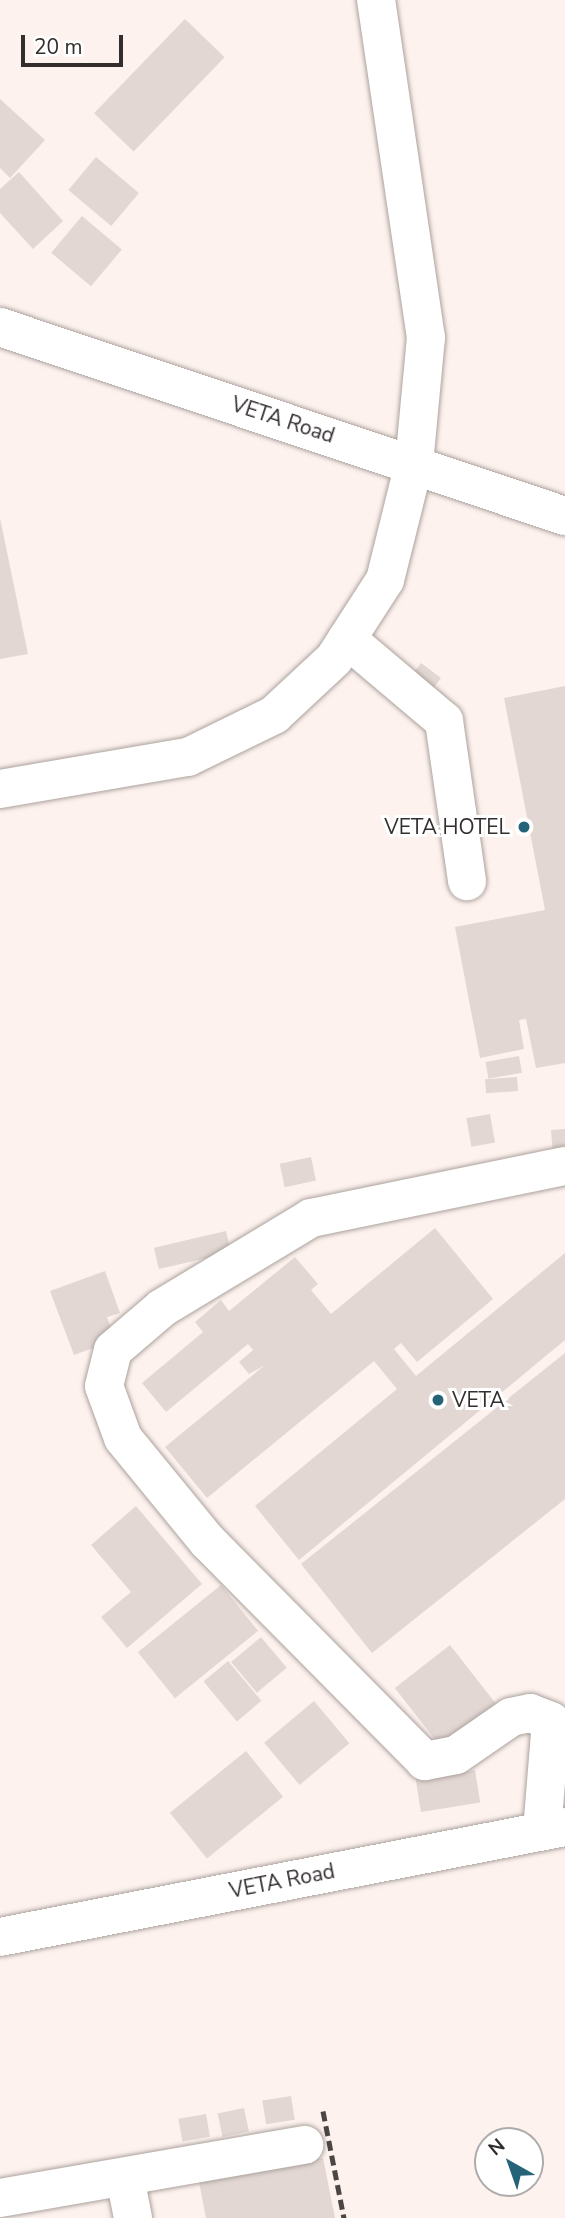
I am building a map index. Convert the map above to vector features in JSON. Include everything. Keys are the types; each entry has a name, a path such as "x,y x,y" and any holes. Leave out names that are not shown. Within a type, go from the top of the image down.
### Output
{"street":[{"path":"0,789 188,757 274,715 334,659 385,580 415,464 426,338 376,0"},
{"name":"VETA Road","path":"0,327 565,516"},
{"path":"347,639 443,722 467,881"},
{"path":"554,1829 551,1721 530,1713 512,1717 456,1755 425,1761 208,1542 123,1438 104,1386 113,1350 162,1308 311,1218 565,1166"},
{"name":"VETA Road","path":"0,1937 554,1829"},
{"path":"0,2198 304,2146"},
{"path":"125,2177 133,2218"}],"building":[{"path":"185,19 225,57 134,151 94,113"},
{"path":"0,99 45,140 10,178 0,168"},
{"path":"96,157 139,193 111,226 68,190"},
{"path":"19,172 63,221 33,249 0,213 0,189"},
{"path":"82,216 122,249 91,286 51,253"},
{"path":"0,518 28,654 0,659"},
{"path":"421,663 441,678 425,699 405,684"},
{"path":"565,686 565,1063 536,1068 526,1019 519,1020 524,1049 480,1058 455,927 545,910 504,698"},
{"path":"519,1056 522,1073 488,1079 486,1062"},
{"path":"517,1077 518,1091 486,1093 485,1079"},
{"path":"490,1114 495,1143 471,1147 466,1118"},
{"path":"565,1129 565,1153 553,1155 551,1130"},
{"path":"311,1157 316,1180 285,1187 280,1164"},
{"name":"VETA","path":"435,1228 493,1299 417,1362 401,1343 394,1349 416,1376 565,1253 565,1340 299,1560 255,1506 397,1389 374,1361 207,1498 165,1447 265,1365 249,1374 239,1362 253,1350 248,1344 166,1412 142,1383 203,1332 195,1322 221,1300 229,1311 295,1257 318,1284 311,1290 331,1314"},
{"path":"226,1231 231,1252 159,1269 154,1248"},
{"path":"105,1271 120,1313 107,1317 115,1340 74,1355 50,1291"},
{"name":"VETA","path":"565,1353 565,1499 372,1653 301,1564"},
{"path":"136,1506 202,1584 127,1648 101,1617 131,1592 91,1545"},
{"path":"221,1585 258,1631 175,1698 138,1652"},
{"path":"261,1637 287,1668 257,1693 231,1662"},
{"path":"450,1645 497,1705 442,1748 395,1688"},
{"path":"228,1661 261,1701 237,1721 203,1682"},
{"path":"314,1701 349,1743 300,1785 264,1743"},
{"path":"246,1751 283,1797 207,1859 170,1813"},
{"path":"475,1770 480,1803 421,1812 416,1779"},
{"path":"291,2096 295,2120 266,2124 262,2101"},
{"path":"244,2108 249,2131 223,2137 218,2114"},
{"path":"206,2114 210,2137 182,2142 178,2119"},
{"path":"323,2158 335,2218 206,2218 199,2182"}],"railway":[{"path":"323,2111 344,2218"}],"place":[{"name":"VETA HOTEL","path":"524,827"},
{"name":"VETA","path":"438,1400"}]}
